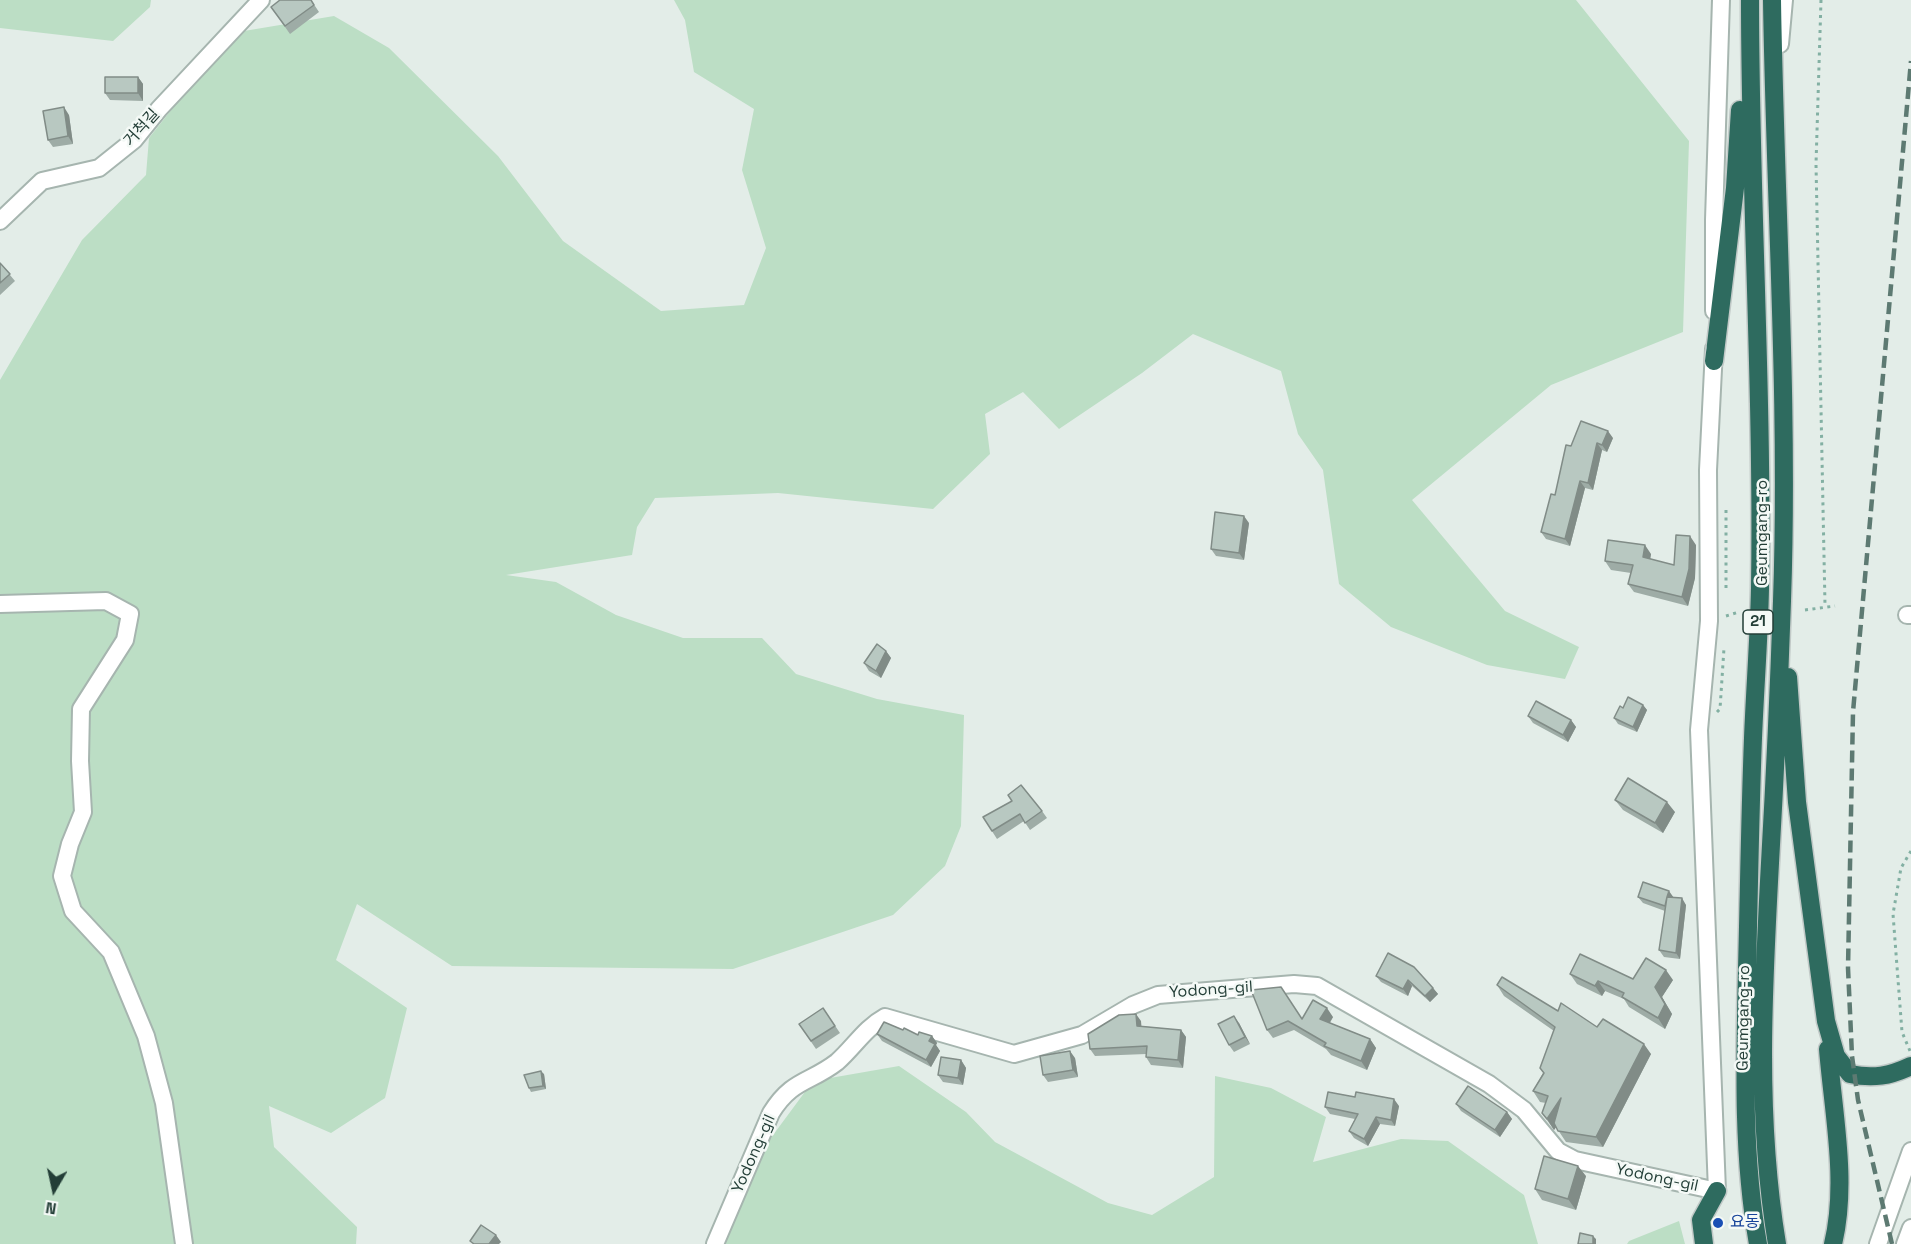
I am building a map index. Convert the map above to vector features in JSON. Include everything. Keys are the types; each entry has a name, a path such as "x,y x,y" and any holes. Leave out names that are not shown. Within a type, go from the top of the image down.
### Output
{"highway":[{"path":"1714,361 1735,188 1742,0"},
{"name":"Geumgang-ro","path":"1750,0 1750,89 1760,457 1760,589 1752,788 1746,1128 1751,1206 1758,1244"},
{"name":"Geumgang-ro","path":"1772,0 1774,147 1781,347 1782,601 1762,1030 1764,1130 1769,1198 1777,1244"},
{"path":"1782,601 1797,802 1826,1021 1838,1176 1838,1226 1833,1244"},
{"path":"1826,1021 1836,1056 1850,1074 1880,1077 1911,1066"},
{"path":"1704,1244 1701,1220 1717,1191"},
{"path":"1713,1244 1717,1191"}],"street":[{"name":"거척길","path":"0,221 42,181 99,168 134,140 159,109 261,0"},
{"path":"1717,1191 1699,730 1709,621 1708,470 1714,361 1714,219 1721,0"},
{"path":"1774,147 1784,0"},
{"path":"0,604 106,601 129,614 125,640 81,709 80,761 83,812 70,844 62,876 72,911 111,951 146,1035 164,1103 184,1244"},
{"name":"Yodong-gil","path":"715,1244 771,1113 782,1096 796,1084 836,1062 872,1024 885,1017 1014,1054 1082,1035 1133,1005 1158,994 1294,984 1317,986 1489,1084 1524,1110 1558,1150 1575,1160 1717,1191"},
{"path":"1878,1244 1911,1151"},
{"path":"1905,1244 1911,1228"}],"path":[{"path":"1821,0 1816,164 1825,605"},
{"path":"1805,610 1825,605 1835,606"},
{"path":"1726,616 1739,612"},
{"path":"1911,851 1901,868 1893,914 1902,1032 1911,1052"}],"green space":[{"path":"0,0 151,0 150,7 113,41 0,28"},
{"path":"674,0 1576,0 1689,141 1683,332 1551,385 1412,500 1505,611 1579,647 1565,679 1487,665 1391,627 1339,584 1323,470 1298,434 1281,371 1193,334 1142,373 1059,429 1023,392 985,414 990,454 933,509 778,493 655,498 637,527 632,555 506,575 556,582 616,615 683,638 762,638 796,674 877,699 964,715 961,826 945,866 893,915 733,969 452,966 357,904 336,960 407,1008 385,1098 331,1133 269,1106 274,1147 357,1227 356,1244 0,1244 0,380 82,240 146,175 149,138 232,33 334,16 389,48 498,156 563,241 661,311 744,305 766,248 742,170 754,109 694,72 685,20"},
{"path":"899,1066 966,1112 995,1142 1108,1203 1152,1215 1214,1177 1215,1076 1271,1088 1326,1117 1313,1162 1401,1139 1448,1141 1524,1195 1538,1244 718,1244 762,1150 813,1081"},
{"path":"1679,1221 1685,1244 1627,1244 1629,1241"}],"building":[{"path":"280,0 311,0 314,5 285,26 271,7"},
{"path":"105,77 138,77 138,93 105,93"},
{"path":"64,107 68,136 48,140 43,111"},
{"path":"0,263 10,274 0,283"},
{"path":"1581,421 1608,431 1602,445 1597,443 1588,483 1580,481 1565,539 1541,532 1551,494 1555,495 1566,445 1571,446"},
{"path":"1215,512 1244,516 1239,553 1211,549"},
{"path":"1676,535 1690,536 1689,569 1682,597 1628,584 1633,565 1605,561 1608,540 1645,545 1643,557 1674,565"},
{"path":"877,644 886,651 876,671 864,663"},
{"path":"1628,697 1643,705 1633,727 1614,718 1620,706 1623,708"},
{"path":"1536,701 1571,720 1563,735 1528,716"},
{"path":"1628,778 1667,802 1655,823 1615,800"},
{"path":"1021,785 1042,811 1025,823 1020,814 992,831 983,817 1012,801 1008,795"},
{"path":"1643,882 1669,891 1665,906 1638,897"},
{"path":"1667,897 1682,898 1676,953 1659,950"},
{"path":"1388,953 1414,967 1433,988 1425,996 1408,980 1403,989 1376,976"},
{"path":"1580,954 1633,979 1646,958 1666,970 1655,987 1665,1004 1658,1018 1622,997 1624,993 1598,981 1595,986 1570,974"},
{"path":"1502,977 1558,1011 1561,1003 1597,1027 1603,1019 1644,1044 1596,1137 1558,1131 1554,1123 1561,1098 1547,1119 1542,1113 1548,1096 1533,1091 1544,1073 1540,1068 1555,1027 1497,985"},
{"path":"1281,987 1302,1019 1313,1000 1327,1008 1320,1019 1370,1039 1361,1061 1324,1046 1326,1043 1288,1021 1267,1030 1251,990"},
{"path":"823,1008 835,1026 811,1041 799,1024"},
{"path":"1136,1014 1137,1026 1181,1030 1178,1060 1146,1057 1147,1046 1090,1049 1088,1034 1119,1015"},
{"path":"1234,1016 1245,1037 1229,1045 1218,1024"},
{"path":"884,1022 918,1035 919,1032 932,1036 929,1041 935,1044 926,1060 877,1034"},
{"path":"1070,1051 1073,1070 1043,1075 1040,1056"},
{"path":"941,1057 961,1060 958,1078 938,1075"},
{"path":"541,1071 543,1086 529,1088 524,1075"},
{"path":"1468,1086 1507,1112 1495,1130 1456,1104"},
{"path":"1328,1092 1355,1097 1356,1092 1394,1099 1391,1120 1376,1117 1364,1139 1349,1131 1358,1114 1325,1107"},
{"path":"1544,1156 1578,1166 1568,1199 1535,1189"},
{"path":"481,1225 496,1235 489,1244 474,1244 470,1241"},
{"path":"1580,1233 1593,1236 1593,1244 1578,1244"}],"railway":[{"path":"1892,1244 1858,1100 1852,1056 1848,968 1853,712 1911,61"}],"place":[{"name":"요동","path":"1718,1223"}]}
